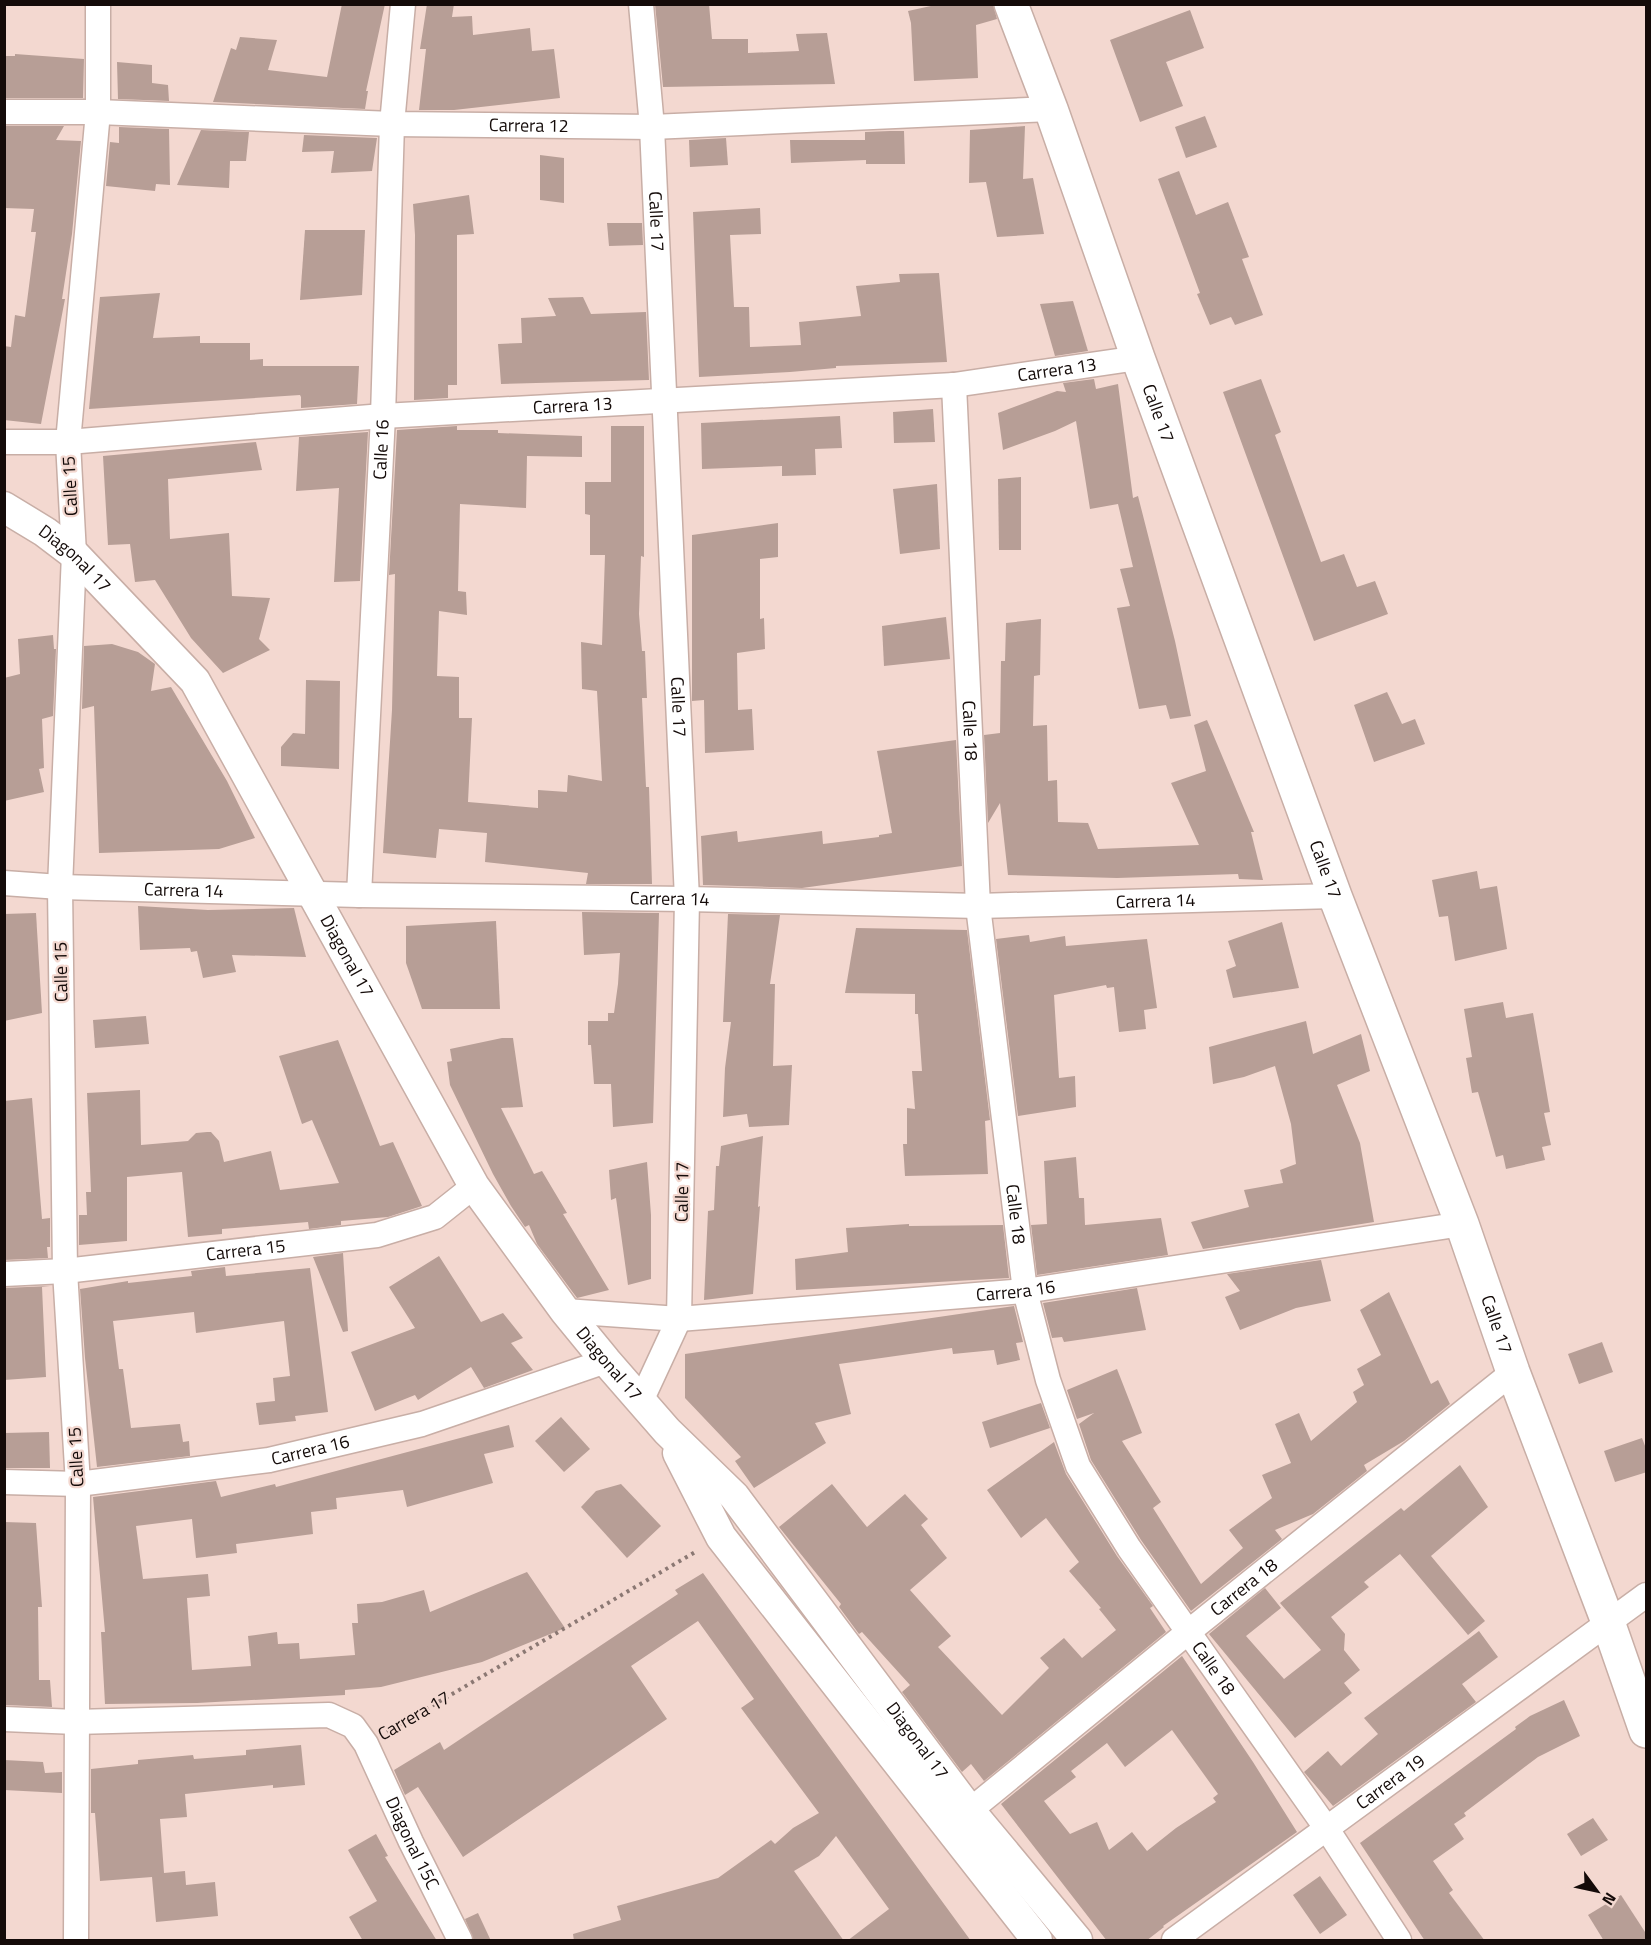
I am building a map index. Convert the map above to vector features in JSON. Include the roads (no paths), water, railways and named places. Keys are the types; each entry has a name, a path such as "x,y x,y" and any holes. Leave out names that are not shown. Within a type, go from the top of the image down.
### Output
{"highway":[{"name":"Calle 17","path":"1011,4 1335,896 1462,1224 1513,1372 1647,1731"}],"street":[{"name":"Calle 15","path":"76,1941 78,1484 65,1271 60,887 74,554 68,442 98,112 98,4"},
{"name":"Calle 16","path":"359,895 383,416 392,124 403,4"},
{"name":"Calle 17","path":"640,4 652,127 687,899 680,1318 641,1401"},
{"name":"Carrera 12","path":"4,112 98,112 392,124 652,127 1051,109"},
{"name":"Carrera 13","path":"4,442 68,442 383,416 954,385 1138,358"},
{"name":"Calle 18","path":"954,385 978,906 1025,1291 1048,1380 1078,1466 1128,1548 1327,1829 1399,1941"},
{"name":"Diagonal 17","path":"4,507 45,532 74,554 195,681 474,1186 565,1311 606,1361 667,1431 734,1496 959,1819 1037,1941"},
{"name":"Carrera 14","path":"4,883 60,887 311,894 978,906 1335,896"},
{"name":"Carrera 15","path":"4,1274 65,1271 377,1235 435,1217 474,1186"},
{"name":"Carrera 16","path":"565,1311 680,1318 1025,1291 1462,1224"},
{"name":"Carrera 16","path":"4,1482 78,1484 269,1460 422,1424 606,1361"},
{"name":"Carrera 18","path":"959,1819 1513,1372"},
{"name":"Diagonal 17","path":"667,1431 721,1537 959,1819 1077,1941"},
{"name":"Carrera 19","path":"1174,1941 1647,1594"},
{"name":"Carrera 17","path":"4,1719 76,1722 329,1715 353,1726 366,1744"},
{"name":"Diagonal 15C","path":"366,1744 460,1941"}]}
